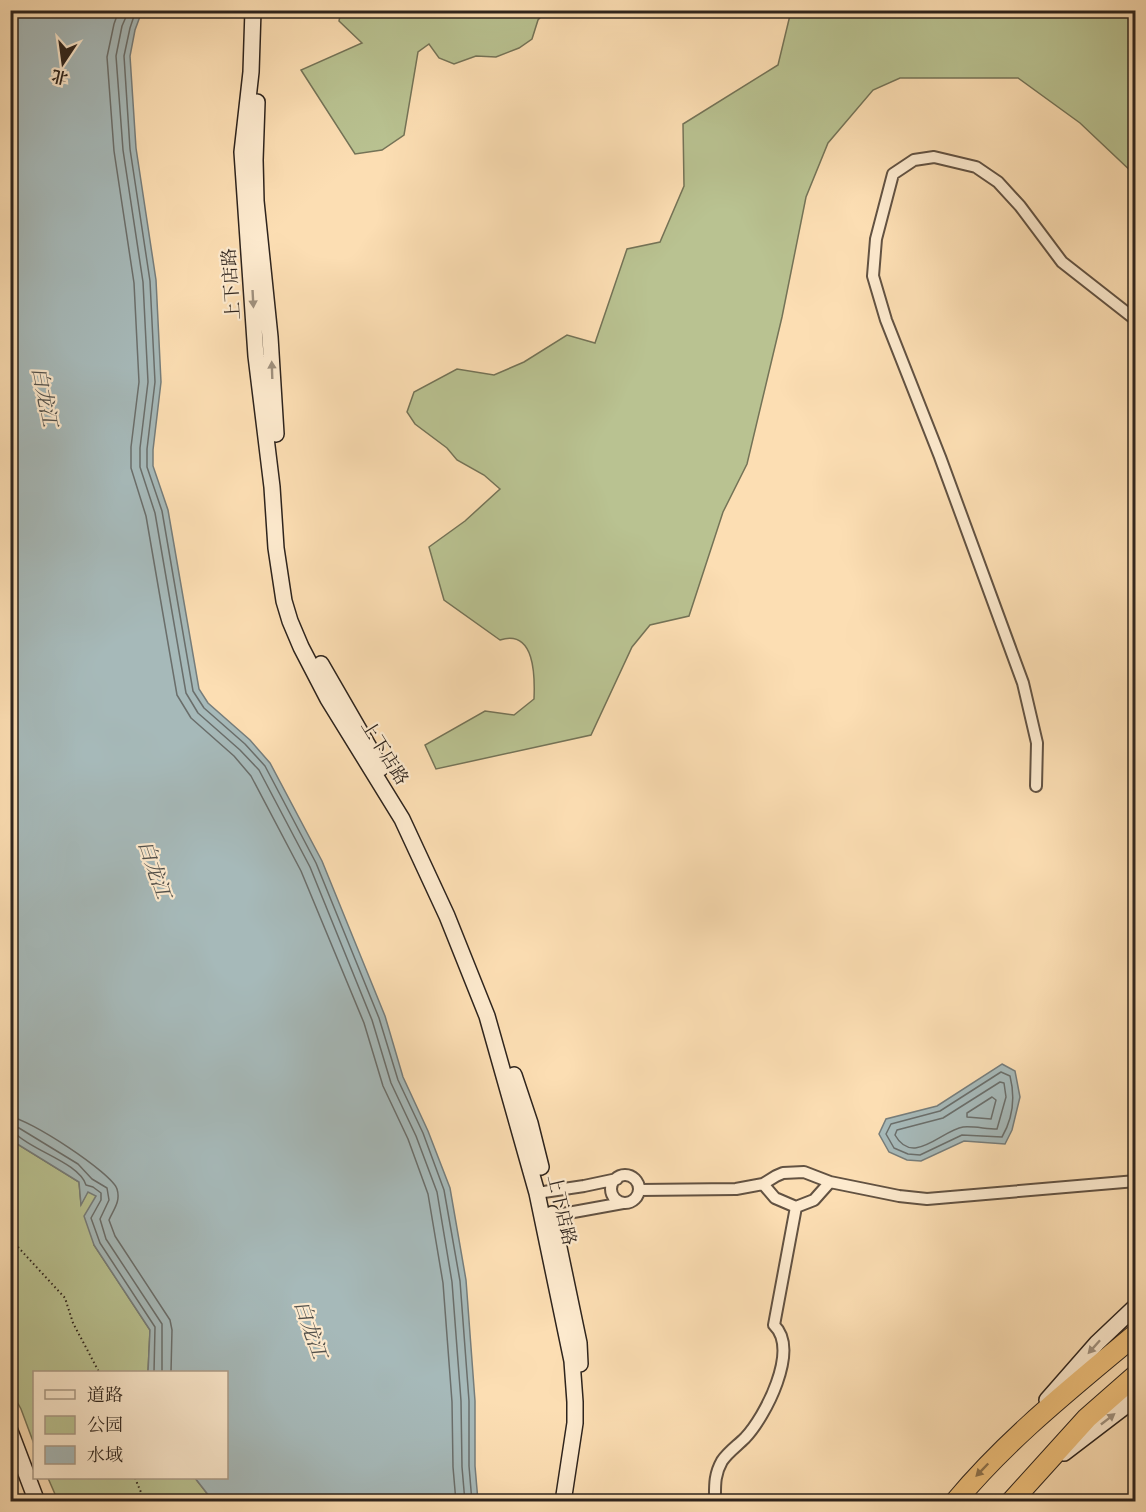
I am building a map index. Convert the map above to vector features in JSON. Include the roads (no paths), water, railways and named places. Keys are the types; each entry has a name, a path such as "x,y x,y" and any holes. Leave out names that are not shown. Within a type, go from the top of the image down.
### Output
{"highway":[{"path":"955,1502 979,1473 1014,1438 1136,1334"},
{"path":"1011,1502 1087,1418 1136,1375"}],"main road":[{"name":"上下店路","path":"253,10 251,72 242,152 256,357 272,487 276,548 284,601 306,657 356,746 402,819 447,916 487,1016 542,1193 579,1343 581,1443 573,1502"},
{"name":"上下店路","path":"261,10 255,136 256,201 270,337 287,578 301,625 310,644 404,807 469,949 493,1010 530,1123 542,1193"},
{"name":"上下店路","path":"548,1216 572,1361 575,1402 573,1439 563,1502"},
{"path":"1014,1438 1097,1343 1136,1306"},
{"path":"1029,1481 1136,1398"},
{"path":"10,1431 37,1502"}],"street":[{"path":"1036,786 1037,743 1023,683 940,457 886,320 873,276 879,222 893,174 914,160 934,158 976,167 998,182 1020,206 1062,262 1136,320"},
{"path":"639,1190 727,1189 763,1184 776,1176 791,1172 804,1172 830,1182 899,1196 927,1199 1136,1181"},
{"path":"542,1193 630,1176 637,1182 639,1190 636,1198 623,1203 548,1216"},
{"path":"617,1179 612,1191 615,1199 623,1203"},
{"path":"763,1184 775,1198 796,1207 814,1200 830,1182"},
{"path":"715,1502 714,1480 723,1459 745,1438 765,1411 776,1384 783,1357 784,1342 774,1324 796,1207"}],"water":[{"name":"白龙江","path":"10,11 142,11 135,30 130,56 136,148 156,280 161,382 153,466 168,510 199,689 208,703 250,740 270,763 322,861 385,1016 403,1077 428,1131 450,1188 466,1280 475,1401 475,1466 478,1501 213,1501 196,1479 228,1479 228,1371 148,1371 150,1330 94,1245 84,1216 96,1196 88,1192 81,1205 79,1182 14,1142 11,1134"},
{"path":"1002,1064 1015,1071 1020,1097 1012,1130 1005,1144 964,1141 921,1161 907,1160 889,1152 879,1134 886,1119 937,1106"}]}
